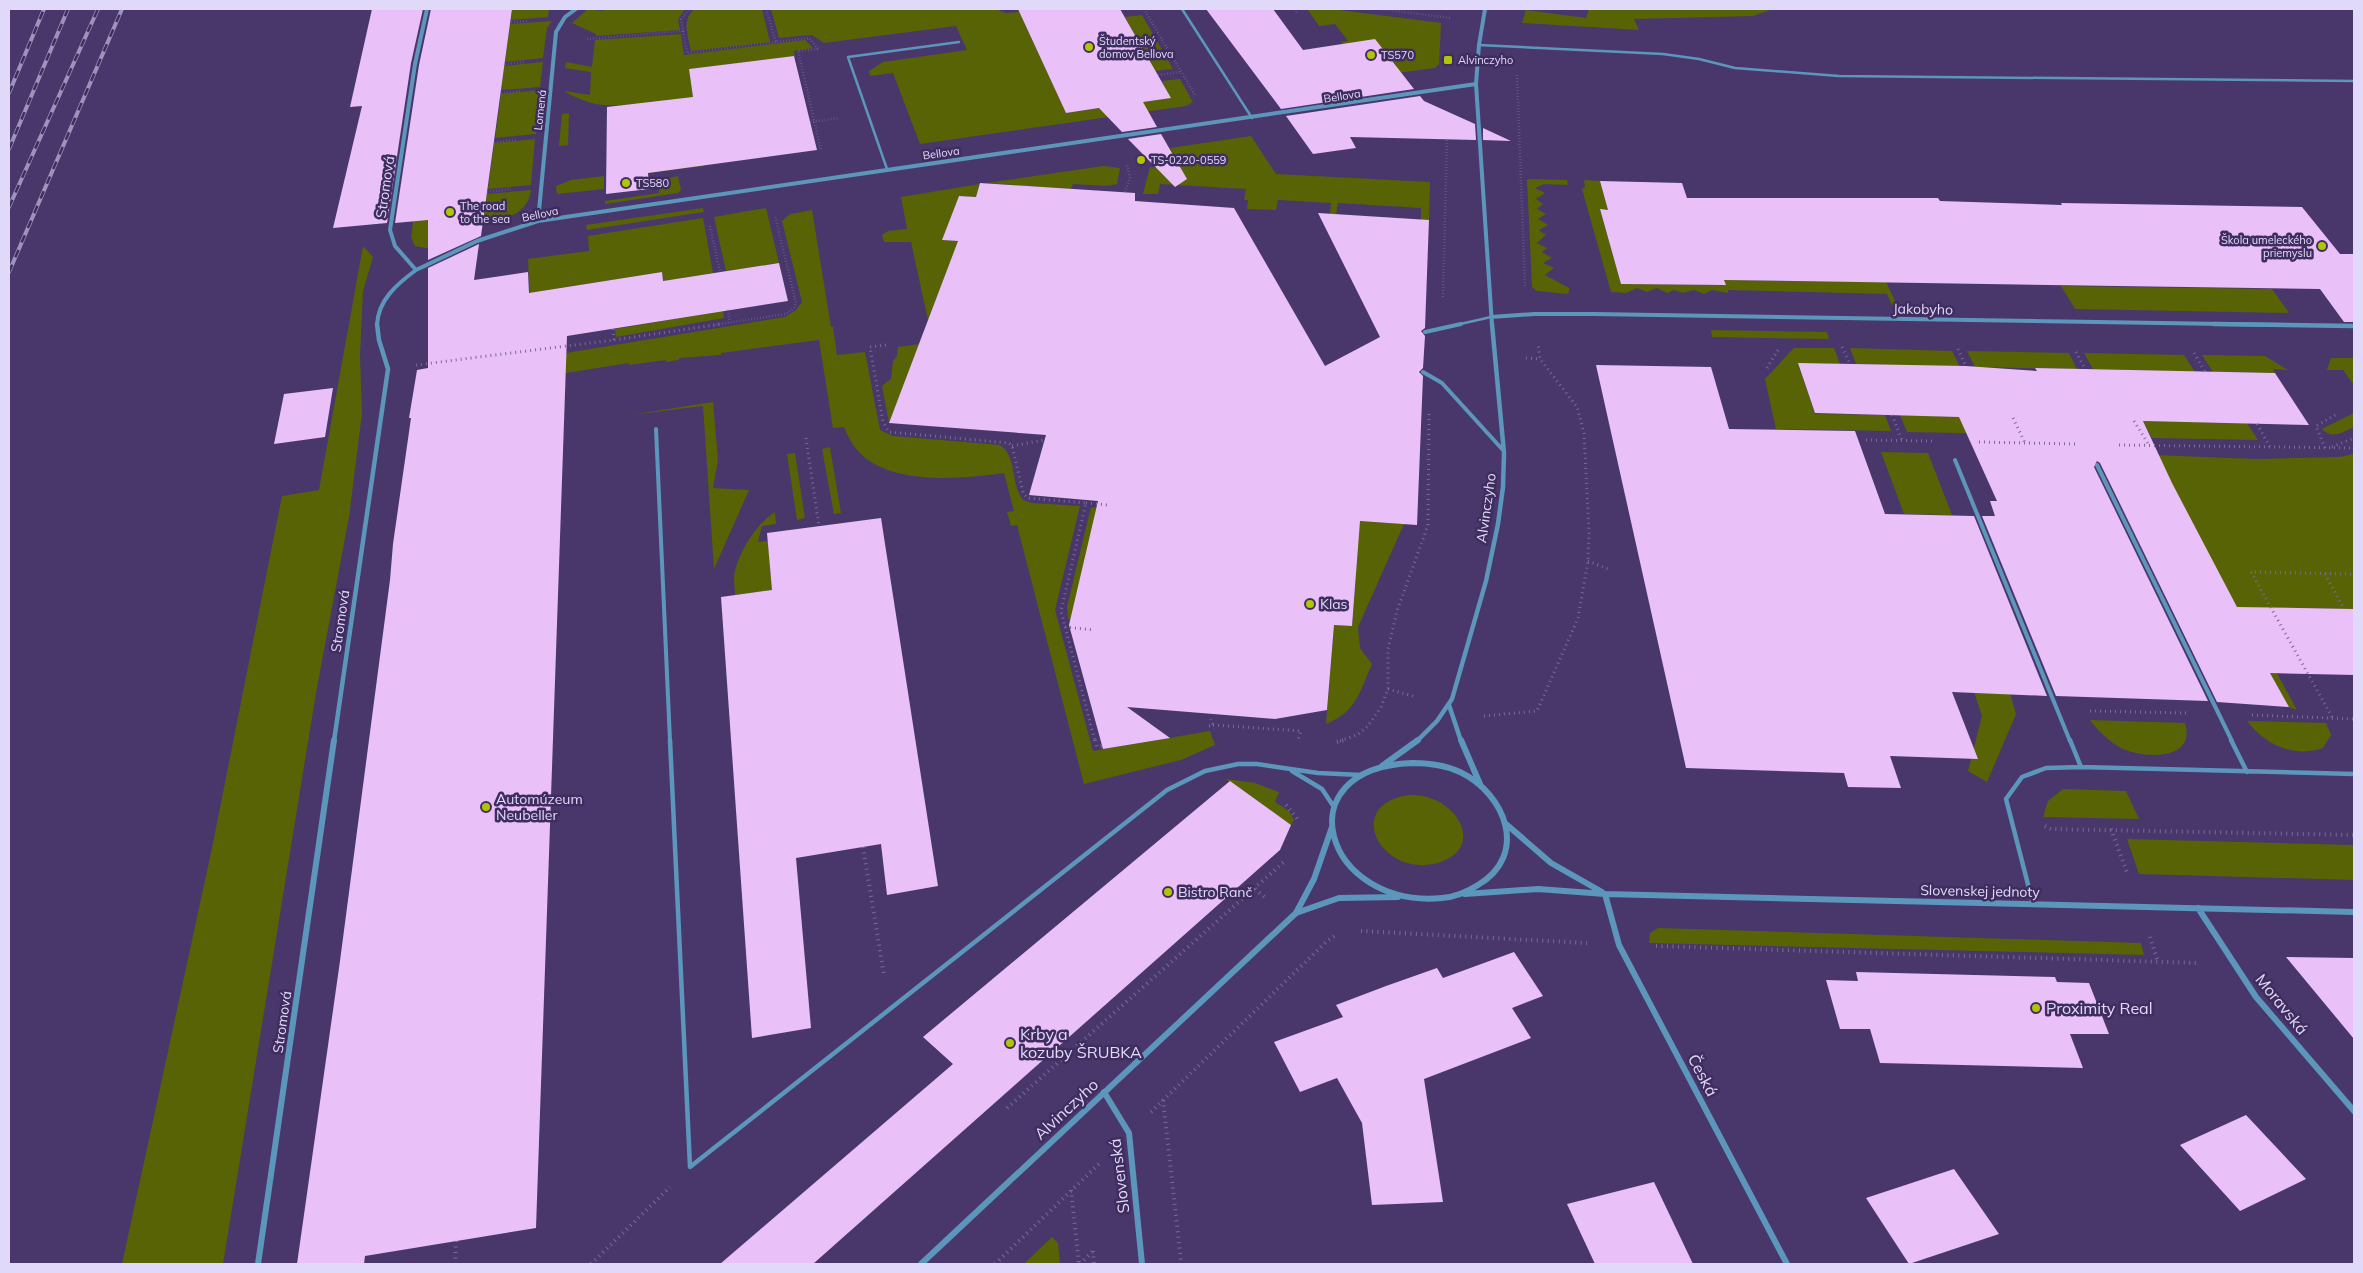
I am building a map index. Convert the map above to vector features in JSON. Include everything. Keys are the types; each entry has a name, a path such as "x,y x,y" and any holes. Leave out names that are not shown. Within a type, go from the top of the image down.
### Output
{"street":[{"name":"Stromová","path":"258,1264 388,369 387,356 379,340 376,326 380,308 393,287 416,270 395,246 390,230 415,64 427,9"},
{"name":"Lomená","path":"538,221 556,32 560,25 576,9"},
{"name":"Alvinczyho","path":"1449,706 1477,614 1491,558 1503,483 1476,84 1479,45 1485,9"},
{"name":"Bellova","path":"416,270 477,241 538,221 1476,84"},
{"name":"Jakobyho","path":"1491,317 1535,314 2354,326"},
{"path":"1296,913 1314,879 1332,826 1334,807 1344,789 1361,775 1382,766 1418,740 1449,706 1467,758 1481,786"},
{"path":"1296,913 1339,898 1436,899 1464,894 1488,879 1504,860 1509,836 1503,812 1488,791 1464,774 1445,766 1407,762 1382,766"},
{"path":"1506,824 1533,851 1555,868 1605,894"},
{"path":"1332,826 1336,847 1349,865 1379,889 1407,898"},
{"name":"Slovenskej jednoty","path":"1464,894 1538,889 1605,894 2354,912"},
{"name":"Česká","path":"1605,894 1619,945 1787,1264"},
{"name":"Moravská","path":"2198,908 2233,965 2256,997 2354,1111"},
{"name":"Alvinczyho","path":"921,1264 1296,913"},
{"name":"Slovenská","path":"1104,1092 1129,1133 1142,1264"}],"lane":[{"path":"1182,9 1252,118"},
{"path":"887,170 848,57 959,42"},
{"path":"1479,45 1663,54 1699,59 1735,68 1830,75 2354,80"},
{"path":"1425,332 1491,317"},
{"path":"1423,372 1442,383 1502,449"},
{"path":"656,429 690,1167"},
{"path":"1955,460 2081,767"},
{"path":"2097,465 2247,772"},
{"path":"690,1167 1167,790 1187,779 1221,766 1257,764 1290,770 1339,775 1361,775"},
{"path":"2033,904 2006,799 2022,777 2046,768 2081,767 2354,774"},
{"path":"1290,770 1322,789 1334,807"}],"path":[{"path":"689,9 681,19 687,53 809,38 818,49 798,51 812,122 822,153"},
{"path":"766,9 776,42"},
{"path":"1144,9 1199,101"},
{"path":"1381,9 1451,18"},
{"path":"556,41 683,31"},
{"path":"1516,66 1525,287 1533,295 1540,359 1557,378 1577,407 1584,433 1589,532 1588,561 1578,618 1537,711"},
{"path":"1158,75 1181,72"},
{"path":"1443,328 1445,189 1449,102 1445,89"},
{"path":"812,122 824,120"},
{"path":"1124,160 1130,174 1125,192"},
{"path":"388,369 614,340 786,314 794,308 796,303 774,212"},
{"path":"710,222 720,272"},
{"path":"728,310 730,322"},
{"path":"613,329 614,340"},
{"path":"1767,368 1783,343"},
{"path":"1841,344 1850,364"},
{"path":"886,345 870,347 883,422 889,432 1009,442 1012,446 1023,492 1027,498 1108,505"},
{"path":"1957,346 1966,366"},
{"path":"2074,348 2085,369"},
{"path":"2192,350 2205,372"},
{"path":"1329,743 1357,735 1368,726 1381,707 1388,689 1388,649 1397,611 1428,525 1430,375"},
{"path":"2325,448 2316,426 2337,414"},
{"path":"1892,415 1902,440"},
{"path":"2013,418 2025,443"},
{"path":"2134,421 2148,445"},
{"path":"2257,424 2270,447"},
{"path":"806,438 819,527"},
{"path":"2354,438 2331,448 2354,448"},
{"path":"1012,446 1044,440"},
{"path":"1086,503 1061,606 1097,747 1102,746"},
{"path":"1588,561 1608,569"},
{"path":"2332,718 2251,572 2354,574"},
{"path":"2325,574 2344,609"},
{"path":"1065,627 1094,630"},
{"path":"1211,719 1211,726 1301,731 1280,801 1299,818 1300,824"},
{"path":"1298,742 1307,742"},
{"path":"2008,810 2051,829 2354,835"},
{"path":"863,847 879,954"},
{"path":"1007,1108 1274,873 1287,859"},
{"path":"995,1264 1326,942 1344,931"},
{"path":"1358,931 1619,945 2233,965"},
{"path":"1163,1100 1181,1261"},
{"path":"591,1264 690,1167"},
{"path":"1071,1190 1080,1264"},
{"path":"455,1264 456,1241"},
{"path":"1080,1264 1093,1251 1094,1264"}],"green space":[{"path":"512,9 549,9 548,17 511,20"},
{"path":"588,9 602,11 607,9 685,9 678,19 680,30 596,36 596,34 572,23"},
{"path":"695,9 762,9 770,42 691,51 687,34 687,23 688,18"},
{"path":"771,9 995,9 1006,13 1039,10 1025,24 1066,113 1170,98 1162,81 1180,79 1193,102 1186,106 920,144 893,73 870,76 869,71 883,62 967,50 956,26 824,43 812,35 779,38"},
{"path":"1309,9 1331,9 1441,23 1439,64 1435,68 1397,73 1396,65 1375,40 1346,44 1368,77 1341,42 1348,41 1335,24 1319,26"},
{"path":"1589,9 1773,9 1753,16 1634,19 1639,30 1522,23 1526,10 1586,18"},
{"path":"1142,15 1173,69 1155,71 1125,17"},
{"path":"552,21 547,28 543,58 505,62 510,24"},
{"path":"681,34 684,55 805,40 813,48 794,51 795,56 689,69 704,166 648,173 638,141 635,104 598,104 582,100 564,91 590,95 591,72 565,68 566,62 592,67 595,40"},
{"path":"543,62 540,87 501,90 504,66"},
{"path":"540,90 536,134 495,138 501,94"},
{"path":"569,113 568,145 559,146 562,114"},
{"path":"1251,136 1276,174 1430,182 1429,220 1421,220 1421,208 1338,203 1336,214 1330,214 1331,203 1278,200 1276,210 1247,209 1248,200 1244,200 1246,189 1160,184 1158,194 1143,194 1150,167 1181,169 1170,148"},
{"path":"535,139 531,185 488,189 494,143"},
{"path":"1103,166 1120,168 1117,184 1107,186 1073,184 1071,189 987,183"},
{"path":"604,176 604,189 557,194 556,186 571,180"},
{"path":"678,176 681,190 678,193 605,204 605,201 659,193 658,185 669,178"},
{"path":"1527,179 1567,180 1568,185 1544,184 1535,188 1545,193 1536,199 1543,204 1537,209 1546,214 1538,219 1548,225 1539,230 1546,235 1537,243 1547,248 1542,252 1552,258 1543,263 1554,268 1545,275 1569,288 1567,294 1537,291 1532,287"},
{"path":"1584,180 1600,181 1608,210 1600,210 1621,284 1725,285 1724,280 1886,282 1897,305 1892,305 1887,294 1728,290 1728,293 1712,290 1704,294 1694,290 1683,293 1674,290 1667,293 1657,288 1647,292 1637,288 1626,293 1611,292 1582,189 1585,187"},
{"path":"980,184 976,197 959,196 942,240 958,241 928,320 911,242 884,242 882,235 888,231 907,229 901,197"},
{"path":"531,190 528,201 521,210 511,216 487,223 451,227 432,249 415,246 411,237 414,216 484,209 487,194"},
{"path":"703,208 704,212 587,230 586,225"},
{"path":"766,208 779,263 726,271 714,217"},
{"path":"812,210 837,355 865,352 880,430 893,436 1000,445 1012,463 1019,494 1023,500 1032,503 1080,506 1055,610 1093,751 1210,731 1215,745 1181,760 1084,784 1017,525 1011,526 1007,512 1014,511 1004,473 967,477 925,477 885,469 868,460 853,445 844,427 833,428 819,340 721,353 721,355 680,358 666,362 666,360 629,365 629,363 566,373 566,353 785,317 796,310 802,302 782,221 790,214"},
{"path":"703,218 713,273 663,281 662,272 547,290 530,301 528,259 589,251 588,236"},
{"path":"363,246 373,257 363,291 360,355 362,413 349,517 316,693 223,1264 122,1264 212,848 282,496 319,490"},
{"path":"2061,286 2272,289 2289,313 2075,309"},
{"path":"723,311 724,318 616,337 615,329"},
{"path":"1711,330 1827,332 1829,339 1712,337"},
{"path":"919,344 889,423 882,386 891,379 893,361 897,356 898,347"},
{"path":"1794,348 1834,348 1840,364 1798,363 1815,414 1885,415 1891,431 1776,429 1765,379"},
{"path":"1850,348 1952,351 1960,367 1856,364"},
{"path":"1967,351 2069,353 2077,369 1975,367"},
{"path":"2084,353 2184,355 2195,372 2093,369"},
{"path":"2202,355 2265,356 2288,370 2273,369 2275,373 2213,372"},
{"path":"2331,358 2354,358 2354,385 2343,370 2327,370"},
{"path":"713,402 718,460 713,488 749,490 714,569 703,406 630,415"},
{"path":"2354,413 2354,427 2342,433 2334,435 2322,429"},
{"path":"1900,415 2004,418 2012,434 1907,432"},
{"path":"2143,421 2247,423 2258,440 2152,438"},
{"path":"830,447 841,513 834,514 822,449"},
{"path":"1881,452 1928,453 1952,515 1904,514"},
{"path":"795,453 805,518 797,520 787,454"},
{"path":"2127,454 2257,459 2339,457 2354,454 2354,609 2287,608 2273,666 2297,710 2288,707 2269,671"},
{"path":"1091,507 1107,509 1086,554 1072,622 1068,618 1067,607"},
{"path":"775,512 776,524 762,526 758,542 768,541 772,590 735,595 734,574 741,554 756,530"},
{"path":"1343,520 1404,524 1358,627 1360,648 1372,664 1360,692 1351,707 1326,724 1334,625 1352,626 1356,575"},
{"path":"1974,692 2010,693 2016,714 1987,782 1968,771 1982,716"},
{"path":"2090,720 2185,723 2187,736 2183,745 2175,751 2165,754 2140,754 2119,747 2100,732"},
{"path":"2247,721 2326,723 2331,735 2323,748 2312,751 2291,750 2271,743 2262,737"},
{"path":"1226,779 1255,783 1279,792 1275,802 1289,811 1294,820 1291,825"},
{"path":"2063,789 2126,791 2139,819 2043,817 2048,801"},
{"path":"1410,795 1427,797 1442,804 1454,813 1461,825 1463,837 1460,848 1450,858 1433,864 1414,865 1397,859 1384,849 1376,837 1374,823 1378,811 1390,801"},
{"path":"2127,839 2354,845 2354,880 2139,874"},
{"path":"1658,928 2141,943 2144,955 1649,943 1650,933"},
{"path":"1052,1237 1058,1243 1060,1264 1024,1264"}],"building":[{"path":"372,9 423,9 411,63 387,223 333,228 362,106 350,107"},
{"path":"431,9 512,9 481,236 428,260 428,220 395,223 419,65"},
{"name":"Študentský domov Bellova","path":"1018,9 1120,9 1171,98 1143,102 1157,127 1122,132 1099,108 1066,113"},
{"path":"1206,9 1273,9 1303,50 1375,39 1414,89 1281,109"},
{"path":"794,56 817,150 648,173 649,189 606,194 607,107 693,97 689,69"},
{"path":"1420,96 1424,101 1475,124 1476,140 1350,137 1356,148 1313,154 1286,116"},
{"path":"1483,128 1511,141 1483,140"},
{"path":"1161,134 1187,179 1175,187 1128,139"},
{"path":"1600,181 1682,183 1687,198 1938,198 1940,201 2062,205 2061,203 2302,207 2340,254 2354,254 2354,322 2344,322 2320,289 1724,280 1726,285 1621,284 1600,209 1608,210"},
{"path":"980,183 1135,193 1135,201 1234,208 1325,366 1380,337 1318,213 1429,220 1425,328 1421,331 1425,336 1423,368 1419,372 1423,376 1417,525 1360,521 1352,626 1334,625 1327,710 1275,719 1127,707 1170,738 1103,749 1069,625 1098,501 1029,495 1046,435 889,423 958,241 942,240 959,196 976,197"},
{"path":"479,244 474,280 528,272 529,293 662,272 663,281 779,263 788,301 567,336 536,1228 365,1256 364,1264 297,1264 340,961 390,580 393,544 411,418 409,418 417,370 428,368 428,268"},
{"path":"1798,363 1966,366 2037,371 2035,368 2275,373 2309,425 2143,421 2172,483 2237,607 2354,609 2354,675 2270,673 2289,707 2217,702 2100,463 2097,461 2094,467 2208,701 2056,696 1982,516 1995,516 1990,501 1997,501 1959,417 1815,413"},
{"path":"1596,365 1711,367 1729,429 1855,431 1885,514 1974,516 2047,696 1952,692 1978,759 1890,756 1901,788 1848,787 1844,773 1686,768"},
{"path":"333,388 325,437 274,444 284,394"},
{"path":"881,518 938,886 887,895 881,844 796,858 811,1028 752,1038 721,597 772,590 767,533"},
{"path":"1230,781 1291,825 1280,850 813,1264 720,1264 953,1064 923,1037"},
{"path":"1514,952 1543,996 1512,1008 1531,1038 1424,1079 1443,1202 1372,1205 1362,1123 1337,1078 1300,1092 1274,1042 1343,1017 1336,1005 1386,986 1437,968 1443,978"},
{"path":"2286,957 2354,958 2354,1039"},
{"path":"1856,972 2055,977 2057,982 2089,983 2109,1034 2070,1034 2083,1068 1880,1063 1870,1029 1840,1029 1826,980 1858,981"},
{"path":"2246,1115 2306,1179 2240,1211 2180,1145"},
{"path":"1954,1169 1999,1234 1909,1264 1866,1198"},
{"path":"1654,1182 1693,1264 1595,1264 1567,1204"}],"railway":[{"path":"9,93 44,9"},
{"path":"9,149 68,9"},
{"path":"9,207 98,9"},
{"path":"9,272 122,9"}],"place":[{"name":"Študentský domov Bellova","path":"1089,47"},
{"name":"TS570","path":"1371,55"},
{"name":"Alvinczyho","path":"1448,60"},
{"name":"TS-0220-0559","path":"1141,160"},
{"name":"TS580","path":"626,183"},
{"name":"The road to the sea","path":"450,212"},
{"name":"Škola umeleckého priemyslu","path":"2322,246"},
{"name":"Klas","path":"1310,604"},
{"name":"Automúzeum Neubeller","path":"486,807"},
{"name":"Bistro Ranč","path":"1168,892"},
{"name":"Proximity Real","path":"2036,1008"},
{"name":"Krby a kozuby ŠRUBKA","path":"1010,1043"}]}
